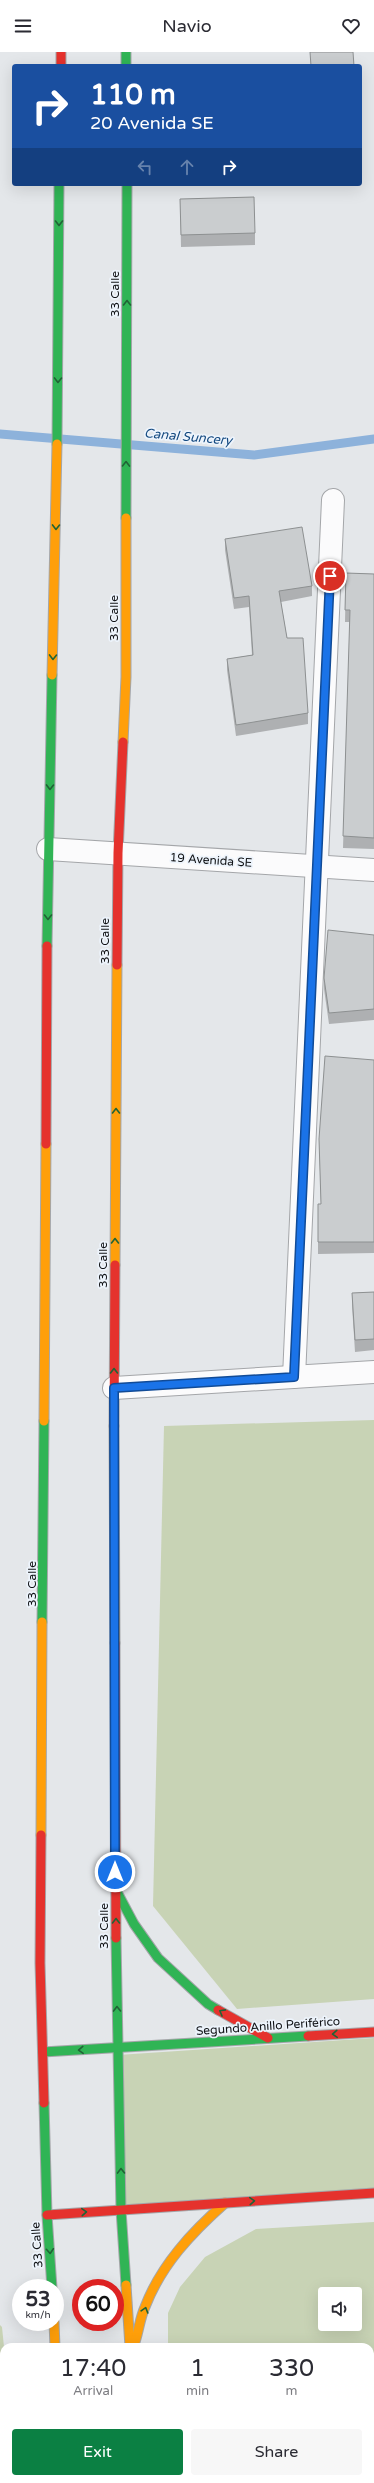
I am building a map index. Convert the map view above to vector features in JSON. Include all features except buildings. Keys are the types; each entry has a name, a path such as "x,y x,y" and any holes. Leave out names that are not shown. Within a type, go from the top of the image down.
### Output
{"main road":[{"path":"60,64 61,52"},
{"path":"126,52 126,64"},
{"name":"33 Calle","path":"51,2279 47,2215 40,1963 48,850 57,488 60,186"},
{"name":"33 Calle","path":"127,186 128,342 126,677 118,853 114,1388 115,1888 122,2210 130,2343"},
{"path":"115,1888 134,1924 158,1958 208,2004 268,2038"},
{"name":"Segundo Anillo Periférico","path":"43,2052 374,2032"},
{"path":"47,2215 374,2194"},
{"path":"135,2343 146,2304 173,2256 197,2227 225,2203"},
{"path":"54,2331 55,2343"}],"street":[{"path":"294,1377 333,500"},
{"name":"19 Avenida SE","path":"48,850 118,853 317,868 374,870"},
{"path":"114,1388 374,1372"}],"green space":[{"path":"374,1420 374,1999 237,2009 153,1906 164,1426"},
{"path":"374,2038 374,2188 124,2207 118,2055"},
{"path":"374,2222 374,2343 168,2343 168,2313 180,2287 205,2257 256,2229"},
{"path":"0,2325 2,2327 4,2343 0,2343"}],"waterway":[{"name":"Canal Suncery","path":"0,434 254,455 374,439"}],"traffic: fast":[{"path":"126,52 126,64"},
{"path":"57,444 59,186"},
{"path":"126,518 127,186"},
{"path":"47,946 52,675"},
{"path":"42,1622 44,1421"},
{"path":"117,1892 134,1924 158,1958 208,2004 218,2010"},
{"path":"116,1938 121,2210 126,2285"},
{"path":"43,2052 308,2036"},
{"path":"44,2103 47,2215 51,2279"}],"traffic: slow":[{"path":"52,675 57,444"},
{"path":"123,742 126,677 126,518"},
{"path":"115,1265 117,965"},
{"path":"44,1421 46,1144"},
{"path":"114,1426 115,1643"},
{"path":"41,1835 42,1622"},
{"path":"135,2342 143,2311 160,2277 169,2263 189,2238 225,2203"},
{"path":"126,2285 130,2343"},
{"path":"54,2331 55,2343"}],"traffic: jam":[{"path":"61,52 61,64"},
{"path":"117,965 118,853 123,742"},
{"path":"46,1144 47,946"},
{"path":"114,1426 115,1265"},
{"path":"115,1643 116,1938"},
{"path":"41,1835 40,1963 44,2103"},
{"path":"218,2010 268,2038"},
{"path":"308,2036 374,2032"},
{"path":"47,2215 374,2193"}],"route":[{"path":"115,1872 114,1388 294,1377 330,576"}]}
